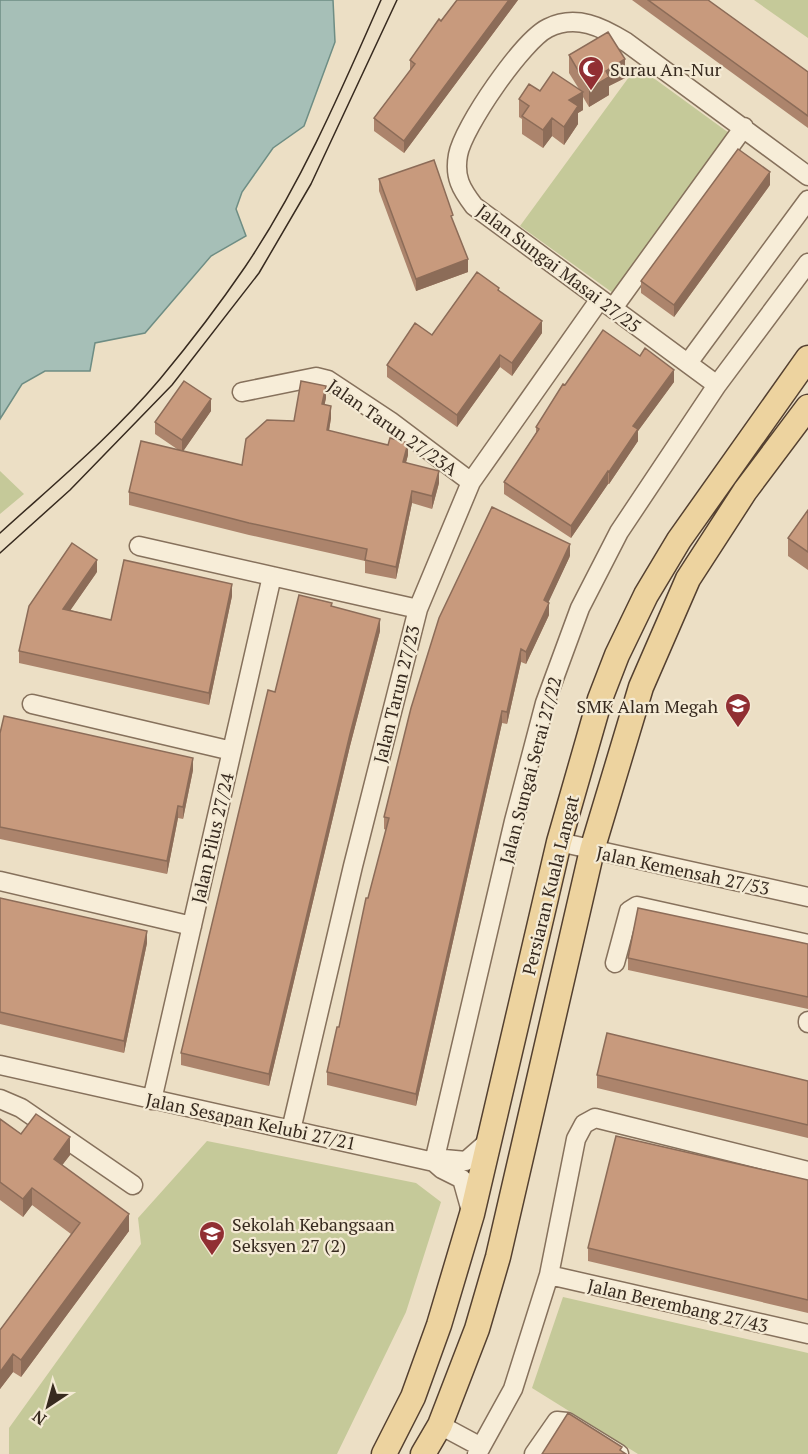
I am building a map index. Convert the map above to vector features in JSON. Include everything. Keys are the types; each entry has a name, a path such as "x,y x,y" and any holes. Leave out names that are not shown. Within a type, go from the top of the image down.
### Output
{"main road":[{"name":"Persiaran Kuala Langat","path":"384,1454 413,1397 439,1325 472,1214 559,842 600,699 617,655 646,595 686,530 808,358"},
{"name":"Persiaran Kuala Langat","path":"423,1454 440,1425 477,1329 498,1257 592,850 641,687 688,579 745,491 808,407"}],"street":[{"name":"Jalan Sungai Masai 27/25","path":"717,385 474,206 460,188 457,170 458,154 462,142 473,120 516,58 547,28 567,22 586,22 605,28 619,37 808,176"},
{"name":"Jalan Tarun 27/23","path":"291,1130 353,866 418,609 471,482 606,303 744,128"},
{"path":"688,363 808,200"},
{"name":"Jalan Sungai Serai 27/22","path":"434,1162 514,821 545,703 580,608 619,532 717,385 808,263"},
{"name":"Jalan Tarun 27/23A","path":"242,392 316,377 328,380 390,421 471,482"},
{"path":"139,546 418,609"},
{"name":"Jalan Pilus 27/24","path":"152,1100 272,576"},
{"path":"32,704 232,751"},
{"name":"Jalan Kemensah 27/53","path":"559,842 808,897"},
{"path":"0,881 192,926"},
{"path":"615,963 629,910 637,906 808,944"},
{"name":"Jalan Sesapan Kelubi 27/21","path":"0,1065 434,1162 442,1169 462,1179 472,1214"},
{"path":"0,1099 21,1108 133,1185"},
{"path":"440,1425 479,1451 513,1389 549,1275 576,1139 584,1124 595,1118 808,1171"},
{"path":"434,1162 444,1159 466,1161 490,1140"},
{"name":"Jalan Berembang 27/43","path":"549,1275 808,1334"},
{"path":"534,1454 557,1421 567,1422 619,1454"}],"green space":[{"path":"754,0 808,0 808,38"},
{"path":"637,66 729,133 613,293 520,226"},
{"path":"0,471 24,494 0,514"},
{"name":"Sekolah Kebangsaan Seksyen 27 (2)","path":"207,1141 416,1183 441,1202 406,1312 337,1454 9,1454 9,1428 141,1244 138,1218"},
{"path":"563,1297 808,1353 808,1454 638,1454 532,1388"}],"water":[{"path":"0,0 333,0 335,42 304,126 273,148 242,192 236,209 246,236 211,256 145,333 95,343 90,371 45,371 22,384 0,419"}],"building":[{"path":"457,0 509,0 404,141 374,118 415,64 410,60 439,19 441,21"},
{"path":"648,0 708,0 808,72 808,116"},
{"path":"608,32 625,59 606,71 609,77 589,89 569,55"},
{"path":"553,72 583,92 569,100 578,106 564,127 552,118 543,130 522,116 529,106 519,99 529,84 540,91"},
{"path":"738,149 770,172 674,305 641,281"},
{"path":"434,160 453,215 451,216 468,259 416,279 379,179"},
{"path":"477,272 542,321 512,363 500,355 457,415 387,365 415,323 432,335"},
{"path":"603,330 640,356 645,348 674,370 633,426 638,429 571,526 504,482 539,429 536,427 563,384 565,385"},
{"path":"184,381 211,399 182,440 155,422"},
{"path":"301,381 326,386 322,404 331,406 327,430 388,445 390,438 408,443 403,462 439,471 432,496 412,491 396,567 365,560 367,549 249,523 129,492 141,441 242,465 246,439 267,420 294,421"},
{"path":"492,507 570,544 544,600 549,603 526,652 521,649 507,712 502,711 416,1094 327,1072 337,1027 339,1027 366,898 368,898 389,818 384,817 411,708 439,618"},
{"path":"808,510 808,552 788,538"},
{"path":"72,543 97,560 63,609 111,620 124,560 232,584 209,693 19,651 29,606"},
{"path":"299,595 380,619 350,734 269,1074 181,1053 268,690 275,692"},
{"path":"4,716 193,758 183,807 178,806 167,861 0,827 0,733"},
{"path":"0,898 147,931 124,1041 0,1012"},
{"path":"638,908 808,944 808,997 628,958"},
{"path":"607,1033 808,1081 808,1125 597,1075"},
{"path":"36,1114 70,1137 54,1159 129,1214 21,1360 13,1354 0,1372 0,1330 80,1223 32,1188 23,1199 0,1182 0,1119 21,1134"},
{"path":"616,1136 808,1180 808,1300 588,1248"},
{"path":"568,1413 622,1447 620,1450 626,1454 542,1454"}],"tram line":[{"path":"0,533 83,459 142,400 225,295 265,235 302,170 381,0"},
{"path":"0,553 70,490 172,385 259,273 311,184 397,0"}],"place":[{"name":"Surau An-Nur","path":"591,92"},
{"name":"SMK Alam Megah","path":"738,729"},
{"name":"Sekolah Kebangsaan Seksyen 27 (2)","path":"212,1257"}]}
